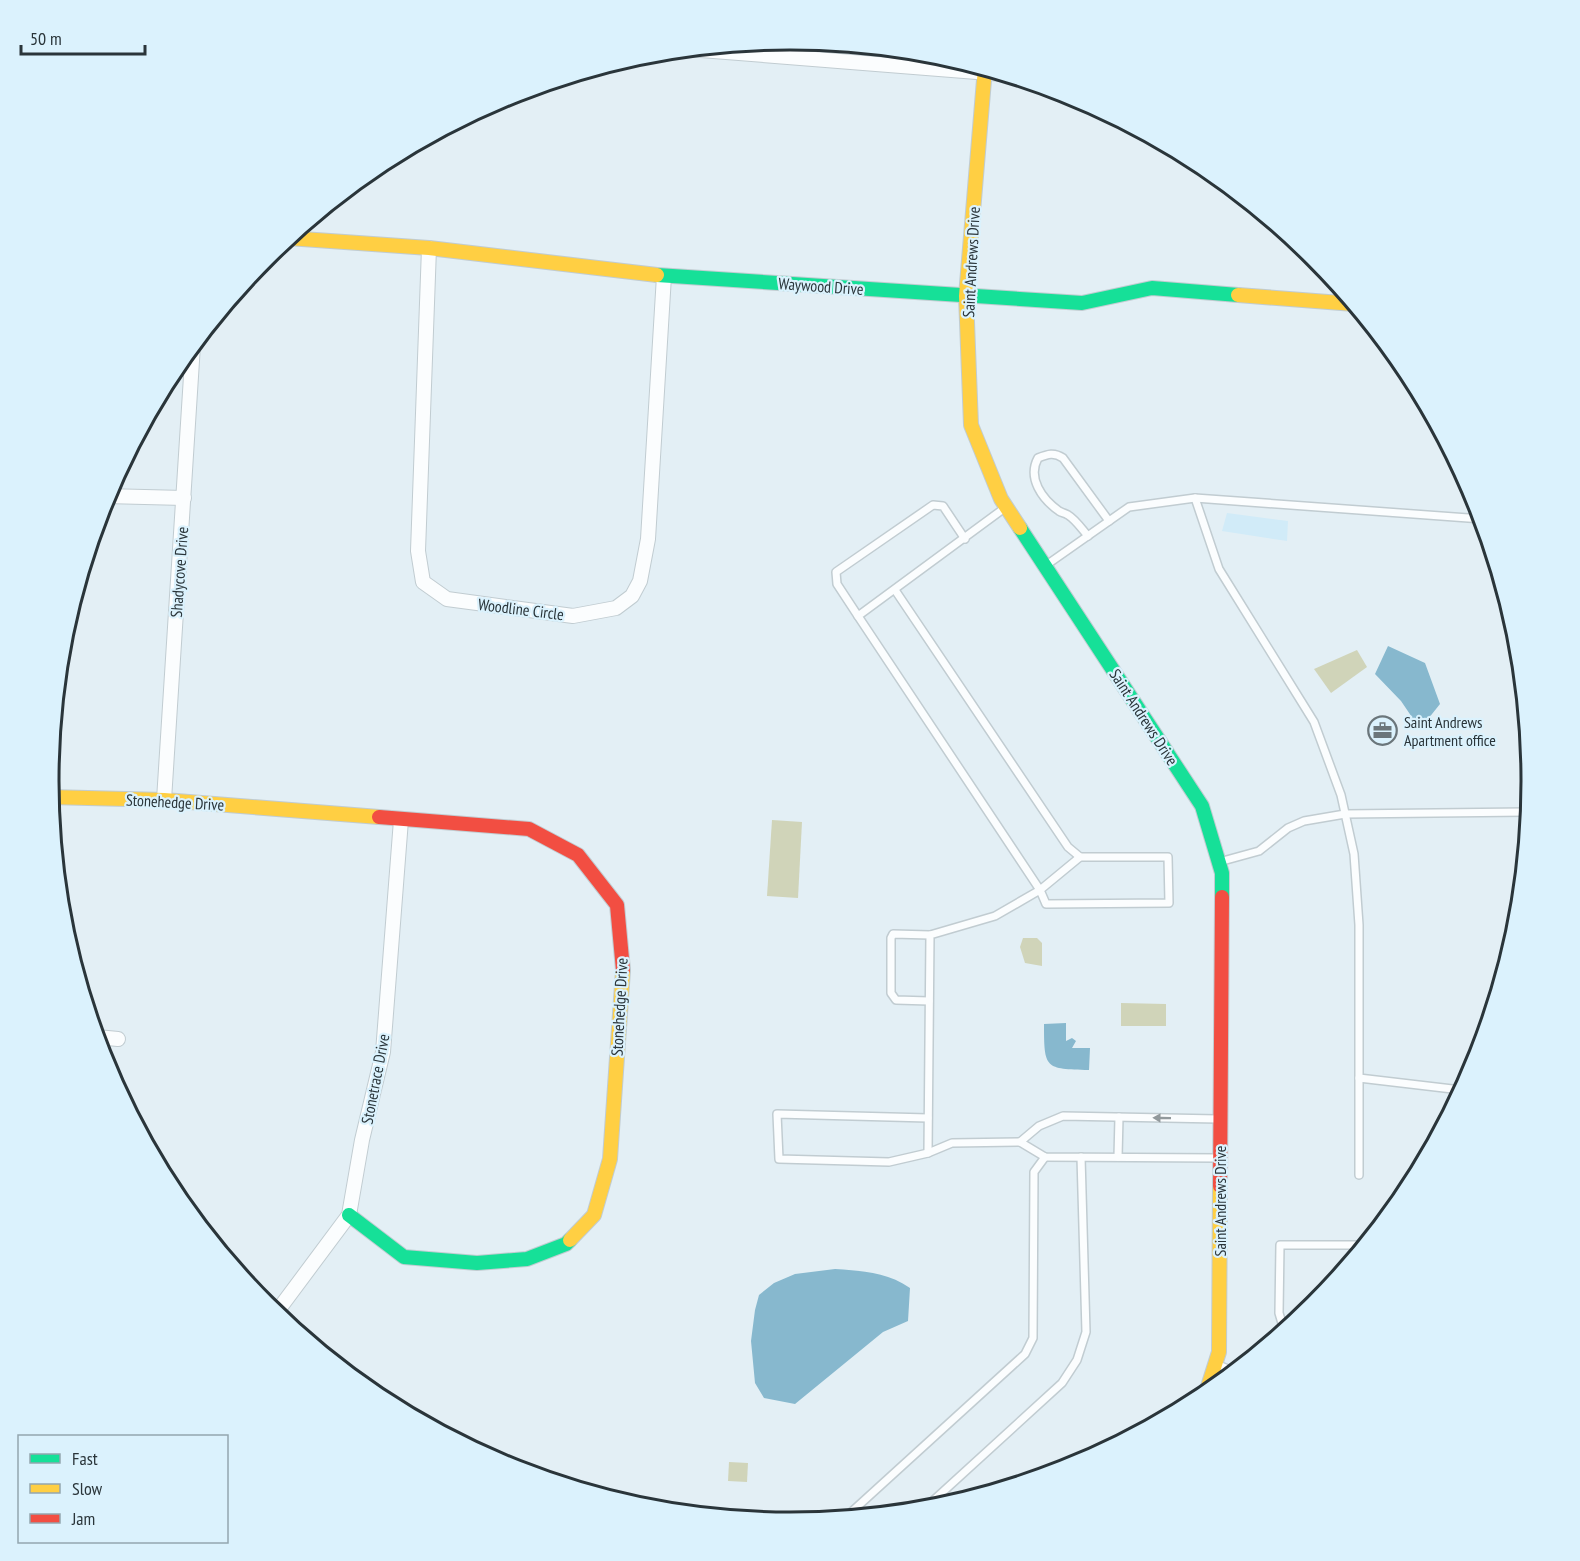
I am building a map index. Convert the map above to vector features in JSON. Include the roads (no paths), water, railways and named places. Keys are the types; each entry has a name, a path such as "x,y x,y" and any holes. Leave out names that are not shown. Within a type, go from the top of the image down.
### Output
{"street":[{"path":"778,50 942,66"},
{"name":"Saint Andrews Drive","path":"984,75 966,296 971,425 1001,500 1202,806 1222,873 1219,1352 1212,1377"},
{"name":"Waywood Drive","path":"300,239 429,248 664,276 966,296 1082,303 1152,288 1343,303"},
{"name":"Woodline Circle","path":"429,248 418,550 423,582 447,599 561,614 573,615 616,608 632,596 640,581 648,538 664,276"},
{"name":"Shadycove Drive","path":"164,800 192,360"},
{"path":"117,496 184,498"},
{"name":"Stonehedge Drive","path":"60,798 164,800 529,830 578,855 617,905 623,967 610,1160 594,1215 566,1244 527,1260 477,1263 404,1257 349,1215"},
{"name":"Stonetrace Drive","path":"282,1305 349,1215 362,1140 383,1052 401,820"},
{"path":"106,1037 118,1038"}],"lane":[{"path":"1088,536 1068,515 1060,512 1042,494 1033,476 1038,458 1057,454 1063,458 1110,521"},
{"path":"1195,498 1219,569 1314,722 1341,795 1354,854 1359,925 1359,1175"},
{"path":"1045,566 1129,507 1195,498 1472,518"},
{"path":"929,1001 893,998 891,993 891,938 893,934 930,935 995,915 1040,890 1080,857 1168,857 1169,903 1046,904 1040,890 837,584 836,572 933,505 944,506 964,538"},
{"path":"858,616 1006,507"},
{"path":"896,590 1068,847 1080,857"},
{"path":"1219,862 1259,851 1288,828 1304,821 1345,814 1520,812"},
{"path":"928,1153 930,935"},
{"path":"1359,1078 1452,1089"},
{"path":"928,1118 777,1114 779,1159 889,1162 928,1153 952,1143 1020,1142 1046,1156 1220,1158"},
{"path":"1020,1142 1039,1126 1063,1116 1221,1119"},
{"path":"1118,1157 1119,1118"},
{"path":"856,1508 1025,1354 1033,1338 1034,1172 1046,1156"},
{"path":"938,1496 1062,1383 1077,1360 1086,1332 1081,1157"},
{"path":"1281,1321 1279,1313 1280,1245 1354,1245"},
{"path":"1215,1364 1224,1368"}],"water":[{"path":"1388,646 1425,663 1440,704 1420,729 1401,701 1375,674"},
{"path":"1066,1023 1066,1041 1072,1038 1076,1041 1072,1048 1090,1048 1089,1070 1055,1067 1047,1058 1044,1024"},
{"path":"835,1269 884,1275 910,1288 908,1321 883,1332 795,1404 764,1398 755,1383 751,1341 759,1295 774,1283 795,1274"}],"place":[{"name":"Saint Andrews Apartment office","path":"1383,731"}]}
